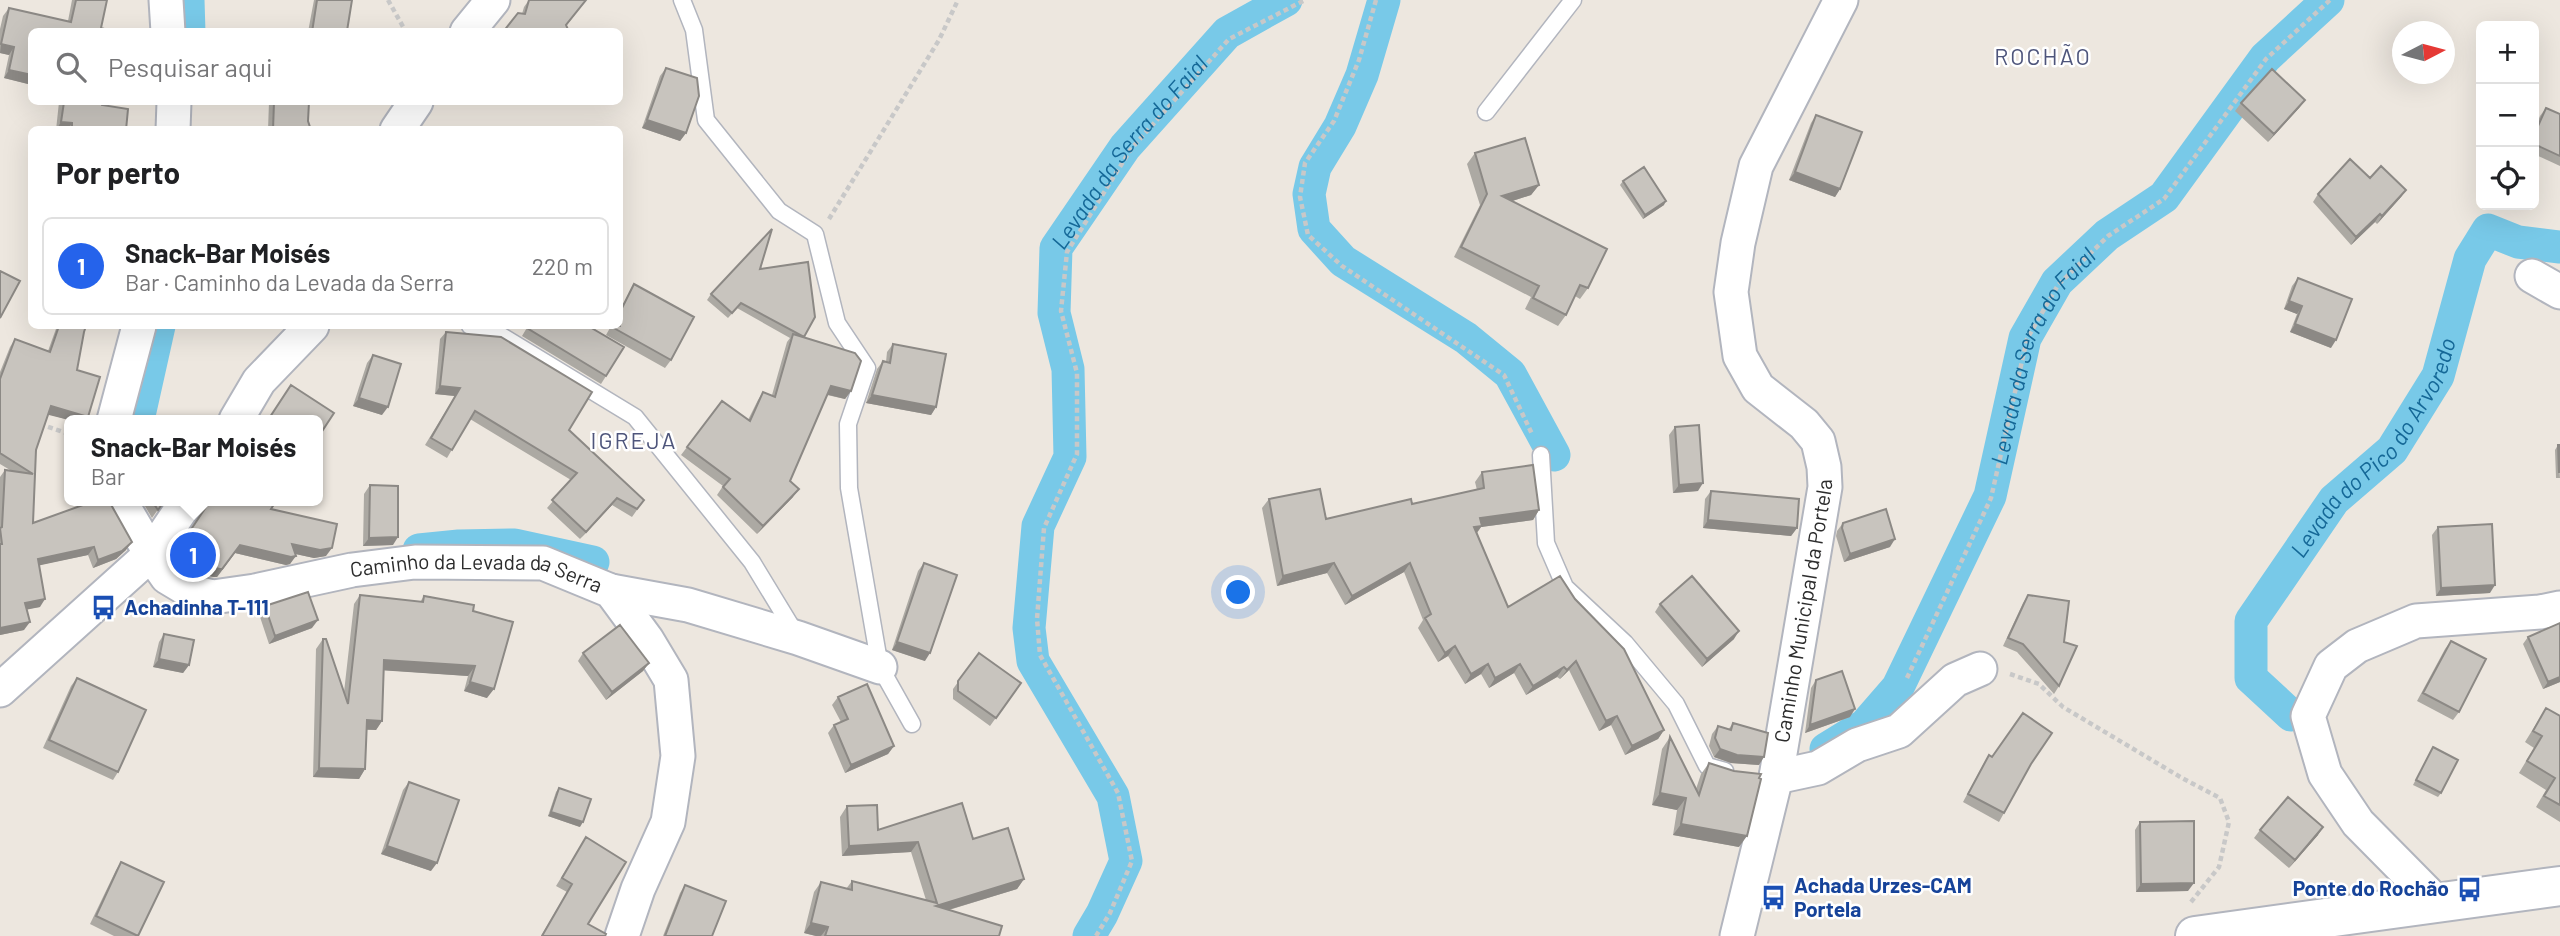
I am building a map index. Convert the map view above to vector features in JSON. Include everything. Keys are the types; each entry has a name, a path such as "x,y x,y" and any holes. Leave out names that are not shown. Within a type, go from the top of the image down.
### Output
{"main road":[{"path":"2192,921 2438,904 2560,886"}],"street":[{"path":"166,0 168,28"},
{"path":"470,28 493,0"},
{"name":"Caminho Municipal da Portela","path":"1737,936 1825,487 1818,441 1804,424 1758,388 1740,356 1731,292 1738,243 1756,166 1837,3"},
{"path":"173,126 174,105"},
{"path":"400,126 414,105"},
{"path":"115,415 138,329"},
{"path":"239,415 259,381 309,329"},
{"name":"Caminho da Levada da Serra","path":"123,506 167,576 191,592 214,597 255,591 352,569 415,562 543,563 611,591 647,640 671,680 678,756 668,822 638,888 622,936"},
{"path":"0,690 151,554 184,506"},
{"path":"611,591 688,605 798,638 880,667"},
{"path":"2438,904 2358,824 2325,774 2308,716 2331,666 2357,646 2416,621 2540,612 2560,608"},
{"path":"1770,777 1818,768 1857,745 1899,731 1955,680 1980,669"}],"lane":[{"path":"682,0 694,30 706,120 779,211 815,234 837,323 867,368 848,424 849,488 880,667 912,724"},
{"path":"1486,112 1573,0"},
{"path":"480,329 500,335 635,417 752,562 798,638"},
{"path":"1541,455 1546,543 1565,587 1625,642 1676,704 1707,766 1741,774"}],"path":[{"path":"388,0 404,28"},
{"path":"815,234 833,215 855,180 939,40 958,0"},
{"path":"1096,936 1110,913 1132,860 1118,793 1040,655 1037,619 1044,528 1077,454 1077,373 1061,311 1067,252 1131,149 1229,39 1305,0"},
{"path":"1376,0 1359,60 1334,121 1306,163 1300,197 1308,235 1342,266 1504,375 1541,455"},
{"path":"1902,690 1991,498 2027,339 2058,285 2108,236 2164,199 2266,60 2330,0"},
{"path":"38,423 64,432"},
{"path":"1980,669 2018,675 2039,684 2063,707 2220,798 2229,822 2219,867 2192,921"}],"building":[{"path":"76,0 107,0 101,28 28,28 28,74 9,70 14,47 1,44 9,8 71,22"},
{"path":"317,0 352,0 347,28 313,28"},
{"path":"529,0 586,0 566,25 567,28 506,28 518,13 525,14"},
{"path":"666,68 697,78 699,96 686,133 647,120"},
{"path":"2272,69 2305,100 2274,134 2241,103"},
{"path":"64,105 102,105 128,109 126,126 72,126 72,123 61,122"},
{"path":"274,105 309,105 310,126 273,126"},
{"path":"2546,108 2560,114 2560,156 2539,146 2539,124"},
{"path":"1816,115 1862,132 1840,189 1795,172"},
{"path":"1525,138 1539,185 1502,196 1607,249 1588,288 1580,285 1566,315 1533,298 1539,286 1461,247 1487,194 1475,153"},
{"path":"2350,159 2370,178 2381,166 2406,190 2382,216 2380,214 2356,237 2318,194"},
{"path":"1644,167 1666,201 1645,215 1623,181"},
{"path":"772,229 760,269 808,262 815,317 804,337 741,303 732,313 711,294"},
{"path":"0,271 20,281 0,318"},
{"path":"2298,278 2352,299 2336,340 2295,324 2302,306 2289,301"},
{"path":"634,284 694,317 671,360 616,329 623,329 623,306"},
{"path":"58,329 85,329 77,370 100,377 89,415 51,406 36,450 33,523 80,506 112,506 132,542 122,551 98,560 94,547 38,559 45,599 25,603 30,622 0,628 0,528 5,470 33,474 0,453 0,379 15,339 50,352"},
{"path":"529,329 593,329 624,347 606,376"},
{"path":"446,332 501,337 592,392 569,430 644,500 637,509 617,498 586,532 552,500 577,473 475,411 452,450 431,438 460,388 440,386"},
{"path":"793,334 855,353 861,361 851,391 831,386 790,481 799,489 763,526 723,487 730,479 687,447 722,401 750,421 763,392 775,397"},
{"path":"893,344 946,354 936,407 872,395 883,361 890,363"},
{"path":"373,355 401,364 388,407 359,398"},
{"path":"291,385 334,413 323,430 323,415 271,415"},
{"path":"1699,425 1703,483 1679,485 1675,427"},
{"path":"1533,465 1539,510 1480,518 1482,526 1474,527 1508,607 1560,576 1575,599 1624,649 1664,730 1632,746 1617,716 1606,721 1576,661 1567,670 1564,667 1533,686 1520,664 1495,678 1488,664 1471,674 1455,646 1445,653 1425,618 1431,614 1410,563 1352,596 1334,563 1283,576 1269,499 1320,489 1326,519 1411,499 1412,504 1484,488 1482,472"},
{"path":"370,485 398,486 398,537 369,538"},
{"path":"1711,491 1799,499 1797,528 1708,520"},
{"path":"207,506 273,506 271,509 337,524 332,548 320,550 292,544 296,556 291,557 240,545 222,569 205,566 186,555 180,546"},
{"path":"1886,509 1895,539 1850,554 1843,523"},
{"path":"2492,524 2495,585 2441,588 2438,527"},
{"path":"924,563 957,575 930,653 897,642"},
{"path":"1692,576 1739,631 1707,659 1660,604"},
{"path":"308,592 318,620 275,636 265,606"},
{"path":"360,595 423,602 424,596 474,605 473,611 513,622 494,689 470,682 475,666 384,660 382,721 367,720 365,769 319,768 323,639 326,639 348,704"},
{"path":"2028,595 2069,601 2064,642 2077,646 2059,686 2023,644 2008,638"},
{"path":"2560,623 2560,677 2548,682 2528,637"},
{"path":"620,625 649,663 612,692 583,653"},
{"path":"164,634 194,640 189,665 159,659"},
{"path":"2451,641 2486,659 2459,712 2423,693"},
{"path":"979,653 1021,683 996,718 958,691 958,681"},
{"path":"1842,671 1855,709 1810,725 1816,680"},
{"path":"77,678 146,710 118,772 49,740"},
{"path":"867,684 894,746 851,765 834,725 848,719 838,697"},
{"path":"2546,708 2560,716 2560,805 2544,796 2555,778 2527,761 2542,736 2533,731"},
{"path":"2023,713 2052,733 2004,813 1968,794 1989,755 1992,757"},
{"path":"1733,723 1768,733 1764,757 1737,755 1720,749 1715,738 1718,726 1731,730"},
{"path":"1670,737 1699,795 1709,763 1734,771 1761,774 1747,836 1681,824 1686,798 1660,793"},
{"path":"2433,747 2458,760 2441,793 2416,780"},
{"path":"409,782 459,800 437,863 387,846"},
{"path":"559,788 591,799 583,822 551,812"},
{"path":"2288,797 2323,827 2295,860 2260,830"},
{"path":"962,803 973,839 1008,828 1024,879 936,906 1002,926 999,936 825,936 828,927 811,923 821,882 852,890 852,881 937,903 918,842 849,846 847,806 877,805 878,830"},
{"path":"2194,821 2194,883 2141,884 2140,822"},
{"path":"586,837 626,862 588,924 606,934 542,936 572,884 562,878"},
{"path":"121,862 164,882 138,936 96,916"},
{"path":"685,885 726,901 712,936 665,936"}],"waterway":[{"name":"Levada da Serra do Faial","path":"188,0 189,28"},
{"name":"Levada da Serra do Faial","path":"1089,936 1126,861 1113,796 1033,661 1029,628 1038,526 1070,457 1068,369 1054,313 1056,248 1125,147 1227,33 1286,0"},
{"name":"Levada da Serra do Faial","path":"1384,0 1362,75 1340,126 1315,167 1309,194 1314,229 1343,261 1466,338 1510,374 1554,455"},
{"name":"Levada da Serra do Faial","path":"1826,749 1865,725 1898,687 1990,496 2025,338 2057,282 2107,235 2164,197 2265,58 2328,0"},
{"name":"Levada do Pico do Arvoredo","path":"2291,715 2251,678 2251,621 2334,500 2392,450 2438,376 2470,259 2488,230 2518,242 2560,247"},
{"name":"Levada da Serra do Faial","path":"139,415 158,329"},
{"name":"Levada da Serra do Faial","path":"419,550 515,545 593,562"}],"place":[{"name":"Snack-Bar Moisés","path":"193,555"},
{"name":"Achadinha T-111","path":"104,608"},
{"name":"Ponte do Rochão","path":"2469,889"},
{"name":"Achada Urzes-CAM Portela","path":"1774,898"}],"district":[{"name":"ROCHÃO","path":"2043,57"},
{"name":"IGREJA","path":"634,441"}]}
